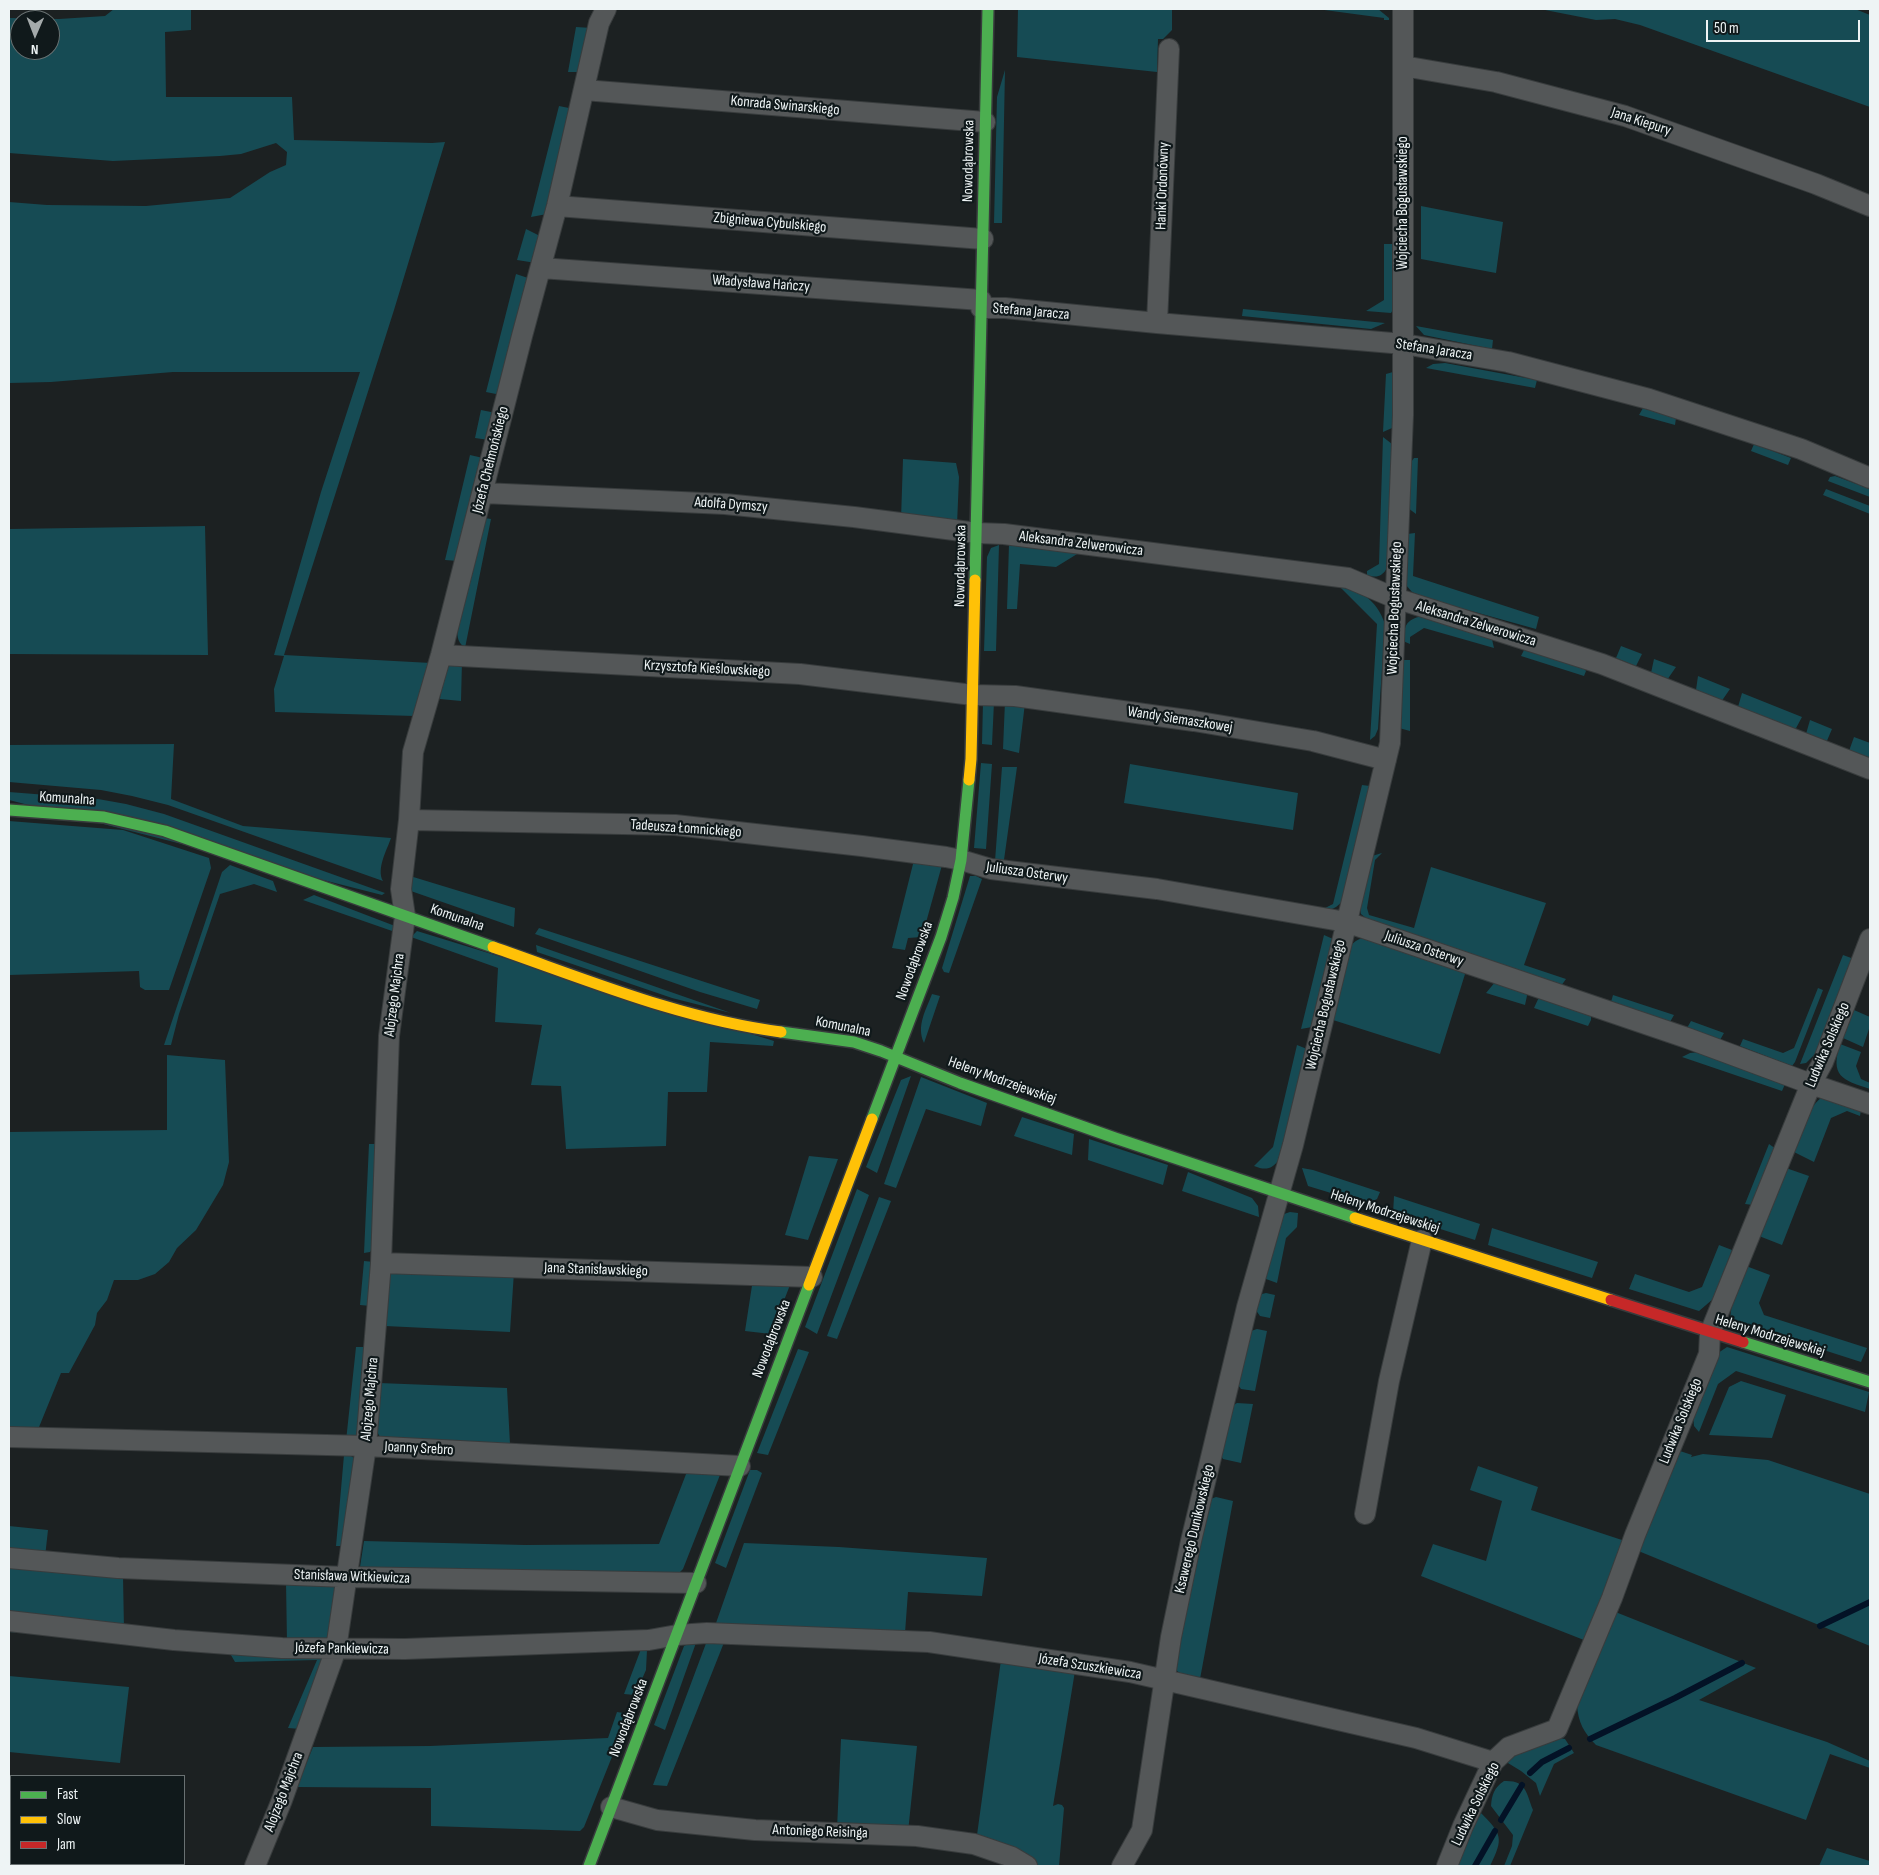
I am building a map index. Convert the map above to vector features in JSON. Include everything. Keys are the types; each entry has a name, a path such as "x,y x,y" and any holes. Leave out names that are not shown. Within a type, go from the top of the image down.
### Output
{"street":[{"name":"Józefa Chełmońskiego","path":"405,916 401,889 409,820 413,752 441,655 557,206 599,23 606,9"},
{"name":"Nowodąbrowska","path":"588,1866 941,937 953,898 966,822 971,759 988,9"},
{"name":"Wojciecha Bogusławskiego","path":"1278,1193 1293,1145 1390,743 1403,415 1403,9"},
{"name":"Hanki Ordonówny","path":"1158,323 1169,49"},
{"name":"Jana Kiepury","path":"1403,66 1496,82 1625,116 1816,184 1870,206"},
{"name":"Konrada Swinarskiego","path":"584,90 985,122"},
{"name":"Zbigniewa Cybulskiego","path":"557,206 983,240"},
{"name":"Władysława Hańczy","path":"541,268 981,304"},
{"name":"Stefana Jaracza","path":"981,304 1158,323 1404,344 1508,362 1649,399 1801,449 1870,478"},
{"name":"Adolfa Dymszy","path":"483,493 725,504 854,517 977,533"},
{"name":"Aleksandra Zelwerowicza","path":"977,533 1004,534 1348,578 1395,598 1602,664 1870,769"},
{"name":"Krzysztofa Kieślowskiego","path":"441,655 800,674 972,695"},
{"name":"Wandy Siemaszkowej","path":"972,695 1015,696 1194,721 1313,741 1386,760"},
{"name":"Komunalna","path":"9,810 104,817 165,831 670,1009 750,1028 854,1042 896,1055"},
{"name":"Tadeusza Łomnickiego","path":"409,820 675,826 862,846 961,860"},
{"name":"Juliusza Osterwy","path":"961,860 990,869 1157,889 1346,922 1687,1038 1870,1104"},
{"name":"Alojzego Majchra","path":"255,1866 282,1800 336,1649 366,1446 381,1263 389,1036 405,916"},
{"name":"Ludwika Solskiego","path":"1448,1866 1463,1826 1493,1762 1509,1747 1557,1729 1612,1598 1709,1354 1710,1333 1811,1084 1823,1062 1870,940"},
{"name":"Heleny Modrzejewskiej","path":"896,1055 978,1089 1278,1193 1710,1333 1870,1382"},
{"name":"Ksawerego Dunikowskiego","path":"1122,1866 1142,1830 1171,1636 1191,1541 1247,1307 1278,1193"},
{"path":"1365,1514 1390,1381 1422,1240"},
{"name":"Jana Stanisławskiego","path":"381,1263 812,1277"},
{"name":"Joanny Srebro","path":"9,1437 366,1446 740,1466"},
{"name":"Stanisława Witkiewicza","path":"9,1558 118,1568 346,1578 696,1582"},
{"name":"Józefa Pankiewicza","path":"9,1621 174,1640 282,1648 405,1649 649,1640 677,1635"},
{"name":"Józefa Szuszkiewicza","path":"677,1635 707,1633 765,1634 929,1642 1130,1672 1416,1738 1493,1762"},
{"name":"Antoniego Reisinga","path":"611,1807 657,1820 755,1830 917,1836 974,1844 1012,1857 1027,1866"}],"shaded area":[{"path":"114,9 191,9 191,30 165,32 166,97 292,97 294,140 445,142 394,310 284,655 431,663 415,716 275,712 274,689 284,656 274,655 321,492 360,372 173,372 51,382 9,383 9,202 47,205 146,206 230,198 270,172 286,165 287,152 276,143 241,154 113,161 9,153 9,18 10,60 60,60 60,19 105,16"},
{"path":"1018,9 1172,9 1172,30 1163,39 1158,39 1157,72 1017,57"},
{"path":"1317,9 1378,9 1389,20 1384,20 1384,18"},
{"path":"1540,9 1855,9 1870,15 1870,107 1640,25 1615,19 1596,20"},
{"path":"576,27 592,28 582,72 568,72"},
{"path":"1005,70 1002,223 994,223 997,97"},
{"path":"559,106 574,109 547,214 531,217"},
{"path":"1421,206 1503,222 1496,273 1421,259"},
{"path":"526,229 542,237 536,263 517,260"},
{"path":"1384,244 1395,244 1394,308 1391,313 1366,311 1384,300"},
{"path":"516,274 531,279 501,395 486,392"},
{"path":"1243,309 1385,323 1371,329 1242,316"},
{"path":"1416,326 1493,340 1492,349 1424,335"},
{"path":"1445,363 1537,380 1535,388 1426,368 1433,364"},
{"path":"1393,372 1392,428 1383,432 1386,374"},
{"path":"1643,408 1676,418 1675,425 1639,415"},
{"path":"481,410 496,413 489,440 475,438"},
{"path":"1383,437 1392,444 1387,568 1381,575 1373,576 1367,575 1367,571 1379,564"},
{"path":"1754,444 1791,458 1788,465 1751,451"},
{"path":"470,455 483,458 458,561 445,560"},
{"path":"1414,458 1418,458 1416,514 1408,508 1411,462"},
{"path":"903,459 956,463 959,477 957,525 901,519"},
{"path":"1835,476 1870,489 1870,497 1828,481 1830,477"},
{"path":"1826,489 1870,506 1870,514 1823,495"},
{"path":"485,518 491,519 465,648 460,643 458,637 458,623"},
{"path":"205,526 208,655 9,654 9,529"},
{"path":"1415,533 1413,576 1539,617 1536,629 1428,599 1412,592 1406,585 1407,534"},
{"path":"1009,544 1082,551 1056,567 1020,564 1017,609 1007,609"},
{"path":"999,545 996,651 984,651 987,557 991,548"},
{"path":"1335,582 1359,592 1372,602 1385,624 1378,729 1375,736 1370,740 1377,624"},
{"path":"1421,616 1491,635 1494,648 1424,628 1410,637 1410,644 1403,641 1407,624"},
{"path":"1526,646 1582,664 1586,671 1584,676 1521,656"},
{"path":"1621,646 1642,654 1636,666 1616,658"},
{"path":"1654,659 1676,667 1667,680 1651,673"},
{"path":"1402,660 1410,660 1410,731 1399,728"},
{"path":"462,661 461,701 440,699 443,665"},
{"path":"1698,676 1730,689 1721,702 1696,690"},
{"path":"1742,693 1802,717 1795,730 1738,707"},
{"path":"1005,701 1025,703 1019,753 1003,749"},
{"path":"983,702 994,702 992,745 982,744"},
{"path":"1810,720 1832,729 1826,743 1806,734"},
{"path":"1854,737 1870,743 1870,759 1849,751"},
{"path":"174,744 171,799 243,826 391,838 381,865 383,881 168,805 101,790 9,782 9,745"},
{"path":"981,763 992,764 986,849 974,848"},
{"path":"1130,764 1298,793 1293,830 1124,803"},
{"path":"1002,767 1017,767 1003,867 995,861"},
{"path":"1362,785 1370,786 1342,902 1326,912 1323,909 1333,904"},
{"path":"9,792 98,799 164,814 385,893 382,895 9,800"},
{"path":"9,821 123,830 209,858 211,868 169,990 145,990 140,987 139,971 9,975"},
{"path":"1382,853 1375,860 1367,908 1369,915 1414,928 1431,867 1546,903 1524,965 1566,979 1561,986 1367,919 1361,914 1360,907 1372,856"},
{"path":"914,860 942,865 922,937 908,938 905,950 892,948"},
{"path":"230,865 273,881 277,892 254,884 220,894 179,1014 171,1045 164,1045 222,872"},
{"path":"410,876 515,908 514,927 408,890"},
{"path":"970,876 982,879 949,973 944,972 942,968"},
{"path":"314,895 395,926 395,932 303,900"},
{"path":"539,928 760,1000 757,1009 700,992 535,934"},
{"path":"417,931 774,1041 773,1046 710,1042 707,1092 668,1092 666,1146 566,1149 561,1086 531,1085 542,1025 495,1022 498,968 411,937"},
{"path":"1324,935 1333,939 1312,1027 1301,1029"},
{"path":"1370,937 1466,971 1440,1054 1333,1020 1349,949 1358,940"},
{"path":"536,945 731,1013 672,998 537,952"},
{"path":"1843,955 1854,959 1816,1053 1806,1063 1800,1064"},
{"path":"1496,981 1528,991 1525,1005 1486,993"},
{"path":"1818,988 1823,990 1792,1066 1740,1046 1743,1039 1783,1053 1794,1048"},
{"path":"932,994 940,996 924,1043 921,1024"},
{"path":"1540,995 1591,1014 1588,1026 1534,1008"},
{"path":"1613,995 1674,1015 1670,1022 1611,1002"},
{"path":"1854,1010 1870,1017 1870,1026 1863,1047 1843,1038"},
{"path":"1691,1021 1724,1033 1720,1040 1687,1028"},
{"path":"1840,1044 1861,1052 1856,1066 1861,1079 1870,1083 1870,1089 1852,1083 1841,1075 1837,1063"},
{"path":"1297,1045 1307,1049 1280,1158 1272,1167 1266,1169 1258,1168 1254,1166 1273,1147"},
{"path":"1700,1052 1786,1082 1782,1091 1682,1057 1690,1053"},
{"path":"167,1055 225,1060 229,1162 223,1185 196,1230 177,1248 169,1262 155,1274 138,1280 114,1280 107,1300 97,1313 95,1325 69,1373 61,1373 37,1432 9,1430 9,1132 167,1130"},
{"path":"911,1076 877,1173 866,1167 901,1080"},
{"path":"921,1077 987,1103 981,1126 926,1109 896,1188 884,1184"},
{"path":"1824,1096 1861,1110 1860,1116 1847,1111 1831,1118 1814,1162 1794,1152 1809,1113 1813,1106"},
{"path":"1022,1117 1074,1134 1072,1155 1014,1136"},
{"path":"1089,1139 1168,1165 1163,1185 1088,1160"},
{"path":"369,1144 375,1144 373,1248 370,1252 364,1253"},
{"path":"1769,1144 1776,1149 1753,1205 1745,1204"},
{"path":"809,1156 838,1159 808,1240 785,1235"},
{"path":"1302,1168 1380,1192 1377,1199 1367,1204 1308,1186"},
{"path":"1786,1168 1809,1176 1782,1245 1759,1236"},
{"path":"1188,1172 1252,1198 1258,1206 1259,1217 1182,1191"},
{"path":"857,1189 869,1195 817,1334 805,1327"},
{"path":"1394,1196 1480,1224 1475,1240 1393,1214"},
{"path":"879,1197 891,1201 837,1339 827,1336"},
{"path":"1290,1212 1298,1213 1297,1227 1286,1238 1277,1283 1266,1279 1264,1273 1284,1214"},
{"path":"1492,1228 1598,1262 1592,1278 1488,1245"},
{"path":"1719,1245 1732,1250 1713,1299 1699,1311 1629,1289 1635,1274 1689,1292 1702,1287"},
{"path":"364,1261 374,1262 371,1306 360,1305"},
{"path":"1746,1266 1770,1275 1759,1303 1764,1315 1867,1348 1861,1362 1730,1320 1732,1302"},
{"path":"395,1269 514,1272 510,1332 385,1326 389,1275"},
{"path":"753,1279 790,1285 771,1334 745,1331"},
{"path":"1266,1293 1275,1295 1270,1318 1260,1316 1255,1309 1258,1295"},
{"path":"1257,1329 1267,1331 1255,1391 1241,1389 1236,1382 1248,1332"},
{"path":"356,1347 367,1347 358,1436 346,1441"},
{"path":"1727,1347 1869,1392 1865,1412 1736,1371 1718,1384 1699,1432 1694,1426 1693,1415 1718,1353"},
{"path":"798,1349 809,1352 768,1455 757,1453"},
{"path":"1741,1381 1786,1395 1772,1438 1709,1435 1729,1387"},
{"path":"379,1383 507,1388 510,1444 389,1440 380,1437 376,1430"},
{"path":"1237,1403 1253,1404 1241,1463 1223,1459 1219,1452 1230,1407"},
{"path":"1677,1450 1692,1455 1691,1457 1703,1454 1768,1460 1870,1494 1870,1646 1636,1550"},
{"path":"344,1455 351,1456 357,1460 347,1546 336,1546"},
{"path":"1478,1466 1538,1487 1531,1510 1628,1542 1589,1642 1421,1576 1433,1544 1486,1561 1502,1501 1470,1490"},
{"path":"688,1469 720,1475 683,1569 679,1573 367,1572 360,1567 364,1541 525,1545 659,1544"},
{"path":"750,1470 757,1470 762,1473 726,1568 715,1563"},
{"path":"1216,1497 1233,1501 1200,1679 1182,1675 1176,1670 1177,1655 1208,1500"},
{"path":"9,1526 48,1530 45,1557 9,1554"},
{"path":"744,1543 839,1547 987,1558 982,1596 908,1592 905,1633 716,1623"},
{"path":"9,1565 123,1576 124,1629 9,1617"},
{"path":"286,1582 322,1583 337,1588 329,1637 319,1641 287,1643"},
{"path":"1613,1611 1756,1668 1699,1700 1827,1742 1870,1761 1870,1768 1830,1754 1806,1820 1596,1745 1582,1727 1577,1705"},
{"path":"9,1626 323,1657 301,1729 288,1728 317,1660 235,1662 228,1650 9,1632"},
{"path":"708,1638 725,1640 667,1786 653,1785"},
{"path":"697,1640 665,1730 654,1725 684,1646"},
{"path":"641,1649 647,1650 646,1670 635,1695 624,1694"},
{"path":"1001,1660 1075,1671 1053,1806 1058,1804 1064,1808 1059,1866 1037,1866 977,1835"},
{"path":"9,1676 129,1687 120,1763 9,1752"},
{"path":"617,1712 629,1714 584,1827 580,1831 431,1826 431,1788 297,1787 313,1747 430,1746 608,1738"},
{"path":"1553,1737 1565,1739 1574,1753 1554,1764 1540,1796 1536,1783 1503,1760"},
{"path":"841,1739 917,1746 908,1832 837,1829"},
{"path":"1504,1781 1512,1781 1521,1785 1527,1793 1533,1810 1510,1866 1504,1866 1512,1846 1513,1835 1491,1806 1494,1792"},
{"path":"1480,1812 1497,1831 1499,1842 1490,1866 1455,1866"},
{"path":"9,1833 10,1865 120,1865 120,1866 9,1866"},
{"path":"1827,1848 1870,1861 1870,1866 1819,1866"}],"waterway":[{"path":"1820,1626 1870,1602"},
{"path":"1590,1739 1742,1663"},
{"path":"1530,1773 1542,1762 1569,1748"},
{"path":"1501,1820 1522,1785"},
{"path":"1475,1866 1495,1831"}],"traffic: fast":[{"path":"975,580 988,9"},
{"path":"872,1119 941,937 953,898 961,860 969,780"},
{"path":"9,810 104,817 165,831 493,947"},
{"path":"781,1032 854,1042 960,1083 1115,1138 1355,1218"},
{"path":"589,1866 809,1285"},
{"path":"1743,1342 1870,1382"}],"traffic: slow":[{"path":"969,780 975,580"},
{"path":"493,947 671,1008 707,1018 781,1032"},
{"path":"809,1285 872,1119"},
{"path":"1355,1218 1611,1300"}],"traffic: jam":[{"path":"1611,1300 1743,1342"}]}
